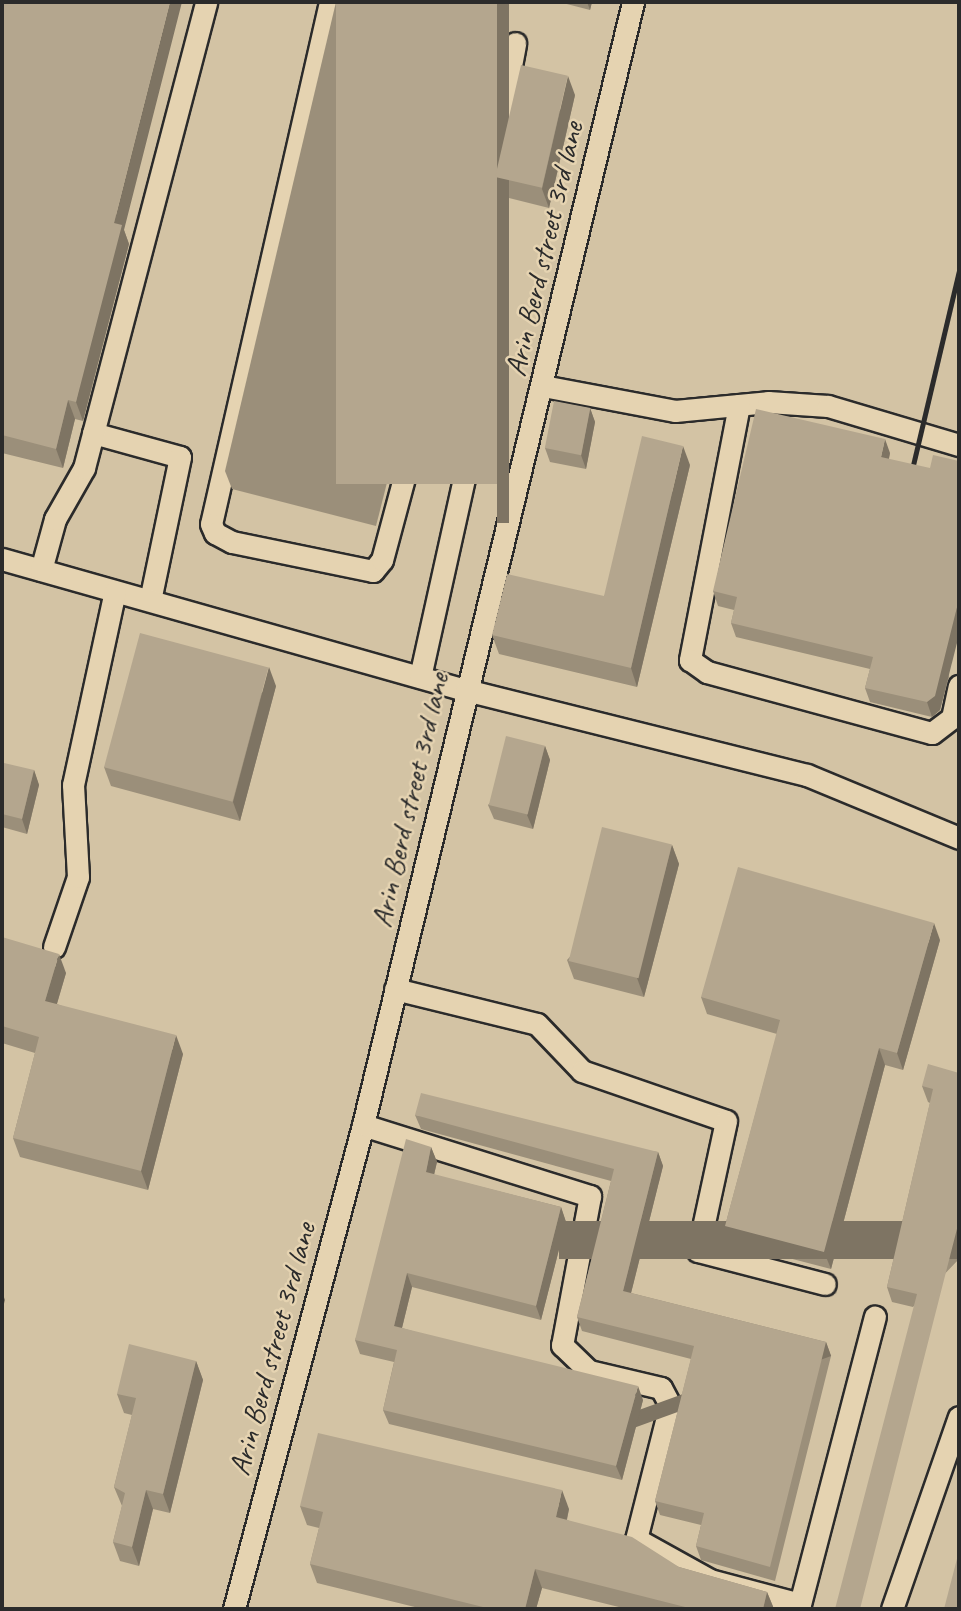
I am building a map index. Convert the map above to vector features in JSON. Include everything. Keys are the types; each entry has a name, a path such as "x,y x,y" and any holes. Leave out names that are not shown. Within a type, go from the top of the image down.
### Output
{"street":[{"path":"41,570 93,433 206,2"},
{"path":"330,2 211,524 215,533 232,542 373,571 382,560 425,400 438,390 474,390"},
{"name":"Arin Berd street 3rd lane","path":"234,1609 363,1125 633,2"},
{"path":"420,677 476,425 474,390 460,341 515,43"},
{"path":"542,386 676,411 739,405 828,406 959,446"},
{"path":"739,405 690,660 707,672 932,733 952,718 959,686"},
{"path":"93,433 180,457 150,600"},
{"path":"2,559 466,690 807,775 959,838"},
{"path":"54,947 78,877 73,785 115,590"},
{"path":"395,989 537,1024 582,1071 726,1121 698,1251 825,1284"},
{"path":"363,1125 590,1196 562,1345 589,1371 661,1388 670,1405 636,1539 710,1580 800,1604 875,1317"},
{"path":"892,1609 959,1417"}],"shaded area":[{"path":"2,2 959,2 959,1609 2,1609"}],"building":[{"path":"2,2 170,2 114,223 122,225 76,402 68,400 56,449 2,435"},
{"path":"336,2 497,2 497,484 336,484"},
{"path":"521,65 568,76 542,188 495,177"},
{"path":"554,401 590,408 581,455 545,448"},
{"path":"756,409 885,439 881,457 930,468 933,455 959,461 959,599 935,696 927,702 865,688 873,657 731,623 737,597 713,591"},
{"path":"642,436 683,446 631,668 492,635 507,574 604,596"},
{"path":"140,633 268,667 232,802 104,767"},
{"path":"506,736 545,746 528,815 489,805"},
{"path":"4,763 34,770 22,819 2,814"},
{"path":"602,827 672,844 638,978 569,961"},
{"path":"738,867 934,923 897,1053 879,1048 824,1252 725,1226 780,1020 701,997"},
{"path":"2,937 59,954 45,1001 176,1035 141,1171 13,1138 39,1037 2,1026"},
{"path":"928,1064 959,1073 959,1221 860,1609 835,1609 917,1294 887,1287 933,1089 922,1086"},
{"path":"421,1093 658,1152 623,1291 826,1342 770,1567 696,1546 704,1513 655,1501 694,1346 577,1317 614,1169 415,1115"},
{"path":"406,1139 431,1147 426,1172 561,1207 536,1306 407,1273 394,1326 638,1386 616,1466 383,1410 397,1350 355,1340"},
{"path":"129,1344 196,1361 163,1494 146,1490 132,1547 113,1542 125,1493 114,1487 136,1398 117,1394"},
{"path":"318,1433 562,1490 556,1517 632,1537 679,1567 767,1592 763,1609 693,1609 535,1569 525,1609 491,1609 310,1564 323,1512 300,1506"},
{"path":"959,1551 959,1609 944,1609"}],"railway":[{"path":"909,482 959,271"}]}
